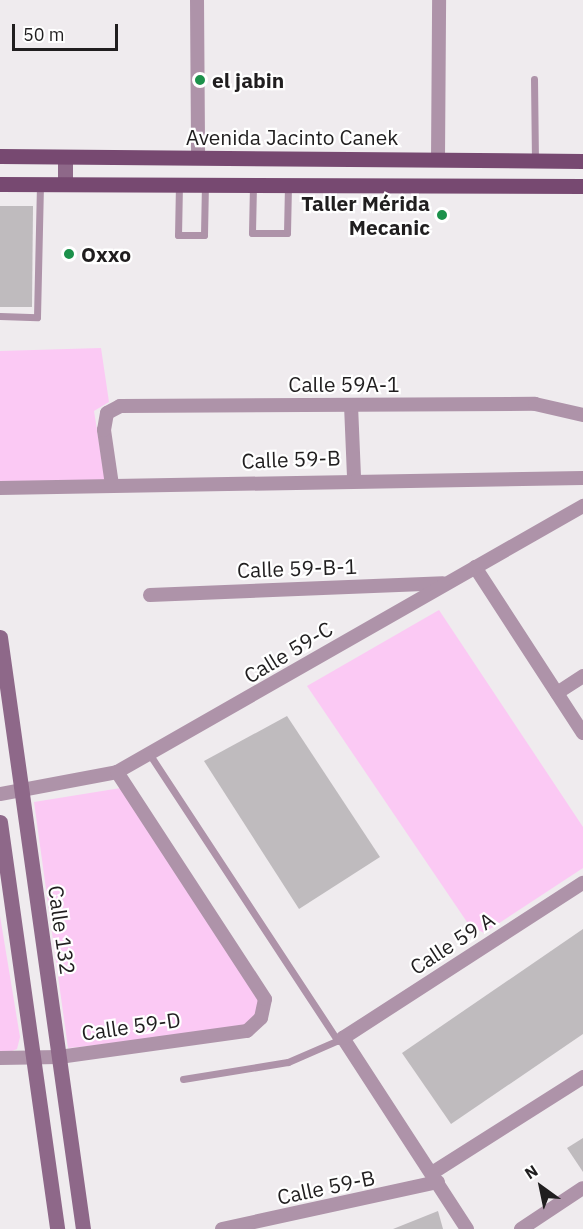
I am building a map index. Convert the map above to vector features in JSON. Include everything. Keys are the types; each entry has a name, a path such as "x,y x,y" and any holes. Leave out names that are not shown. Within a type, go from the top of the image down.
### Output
{"main road":[{"name":"Avenida Jacinto Canek","path":"0,156 583,161"},
{"path":"0,184 583,186"}],"street":[{"path":"197,0 198,157"},
{"path":"438,159 439,0"},
{"path":"65,157 65,184"},
{"name":"Calle 59A-1","path":"112,485 107,413 120,406 536,404 583,415"},
{"path":"351,405 354,478"},
{"name":"Calle 59-B","path":"0,488 354,478 583,478"},
{"name":"Calle 59-C","path":"0,794 117,772 583,506"},
{"path":"475,567 583,733"},
{"name":"Calle 59-B-1","path":"150,595 446,583"},
{"name":"Calle 132","path":"0,637 83,1229"},
{"path":"557,693 583,676"},
{"name":"Calle 59-D","path":"0,1058 59,1056 247,1031 261,1018 265,999 117,772"},
{"path":"0,822 57,1229"},
{"name":"Calle 59 A","path":"340,1040 583,883"},
{"path":"340,1040 435,1178 467,1229"},
{"name":"Calle 59-B","path":"222,1229 435,1178 583,1077"},
{"path":"521,1229 583,1188"}],"lane":[{"path":"534,79 535,160"},
{"path":"0,316 37,317 40,184"},
{"path":"179,184 178,235 204,235 205,184"},
{"path":"253,185 252,233 287,233 288,185"},
{"path":"150,755 340,1040 288,1062 183,1079"}],"shaded area":[{"path":"101,348 109,402 94,411 105,481 0,483 0,351"},
{"path":"439,610 583,827 583,868 484,933 469,925 307,686"},
{"path":"127,787 265,999 247,1031 68,1048 34,802"},
{"path":"0,916 20,1037 17,1049 0,1056"}],"building":[{"path":"0,206 33,206 32,307 0,307"},
{"path":"287,716 380,857 299,909 204,761"},
{"path":"583,929 583,1034 451,1124 402,1053"},
{"path":"583,1138 583,1172 567,1148"},
{"path":"438,1211 443,1229 393,1229"}],"place":[{"name":"el jabin","path":"200,80"},
{"name":"Taller Mérida Mecanic","path":"442,215"},
{"name":"Oxxo","path":"69,254"}]}
